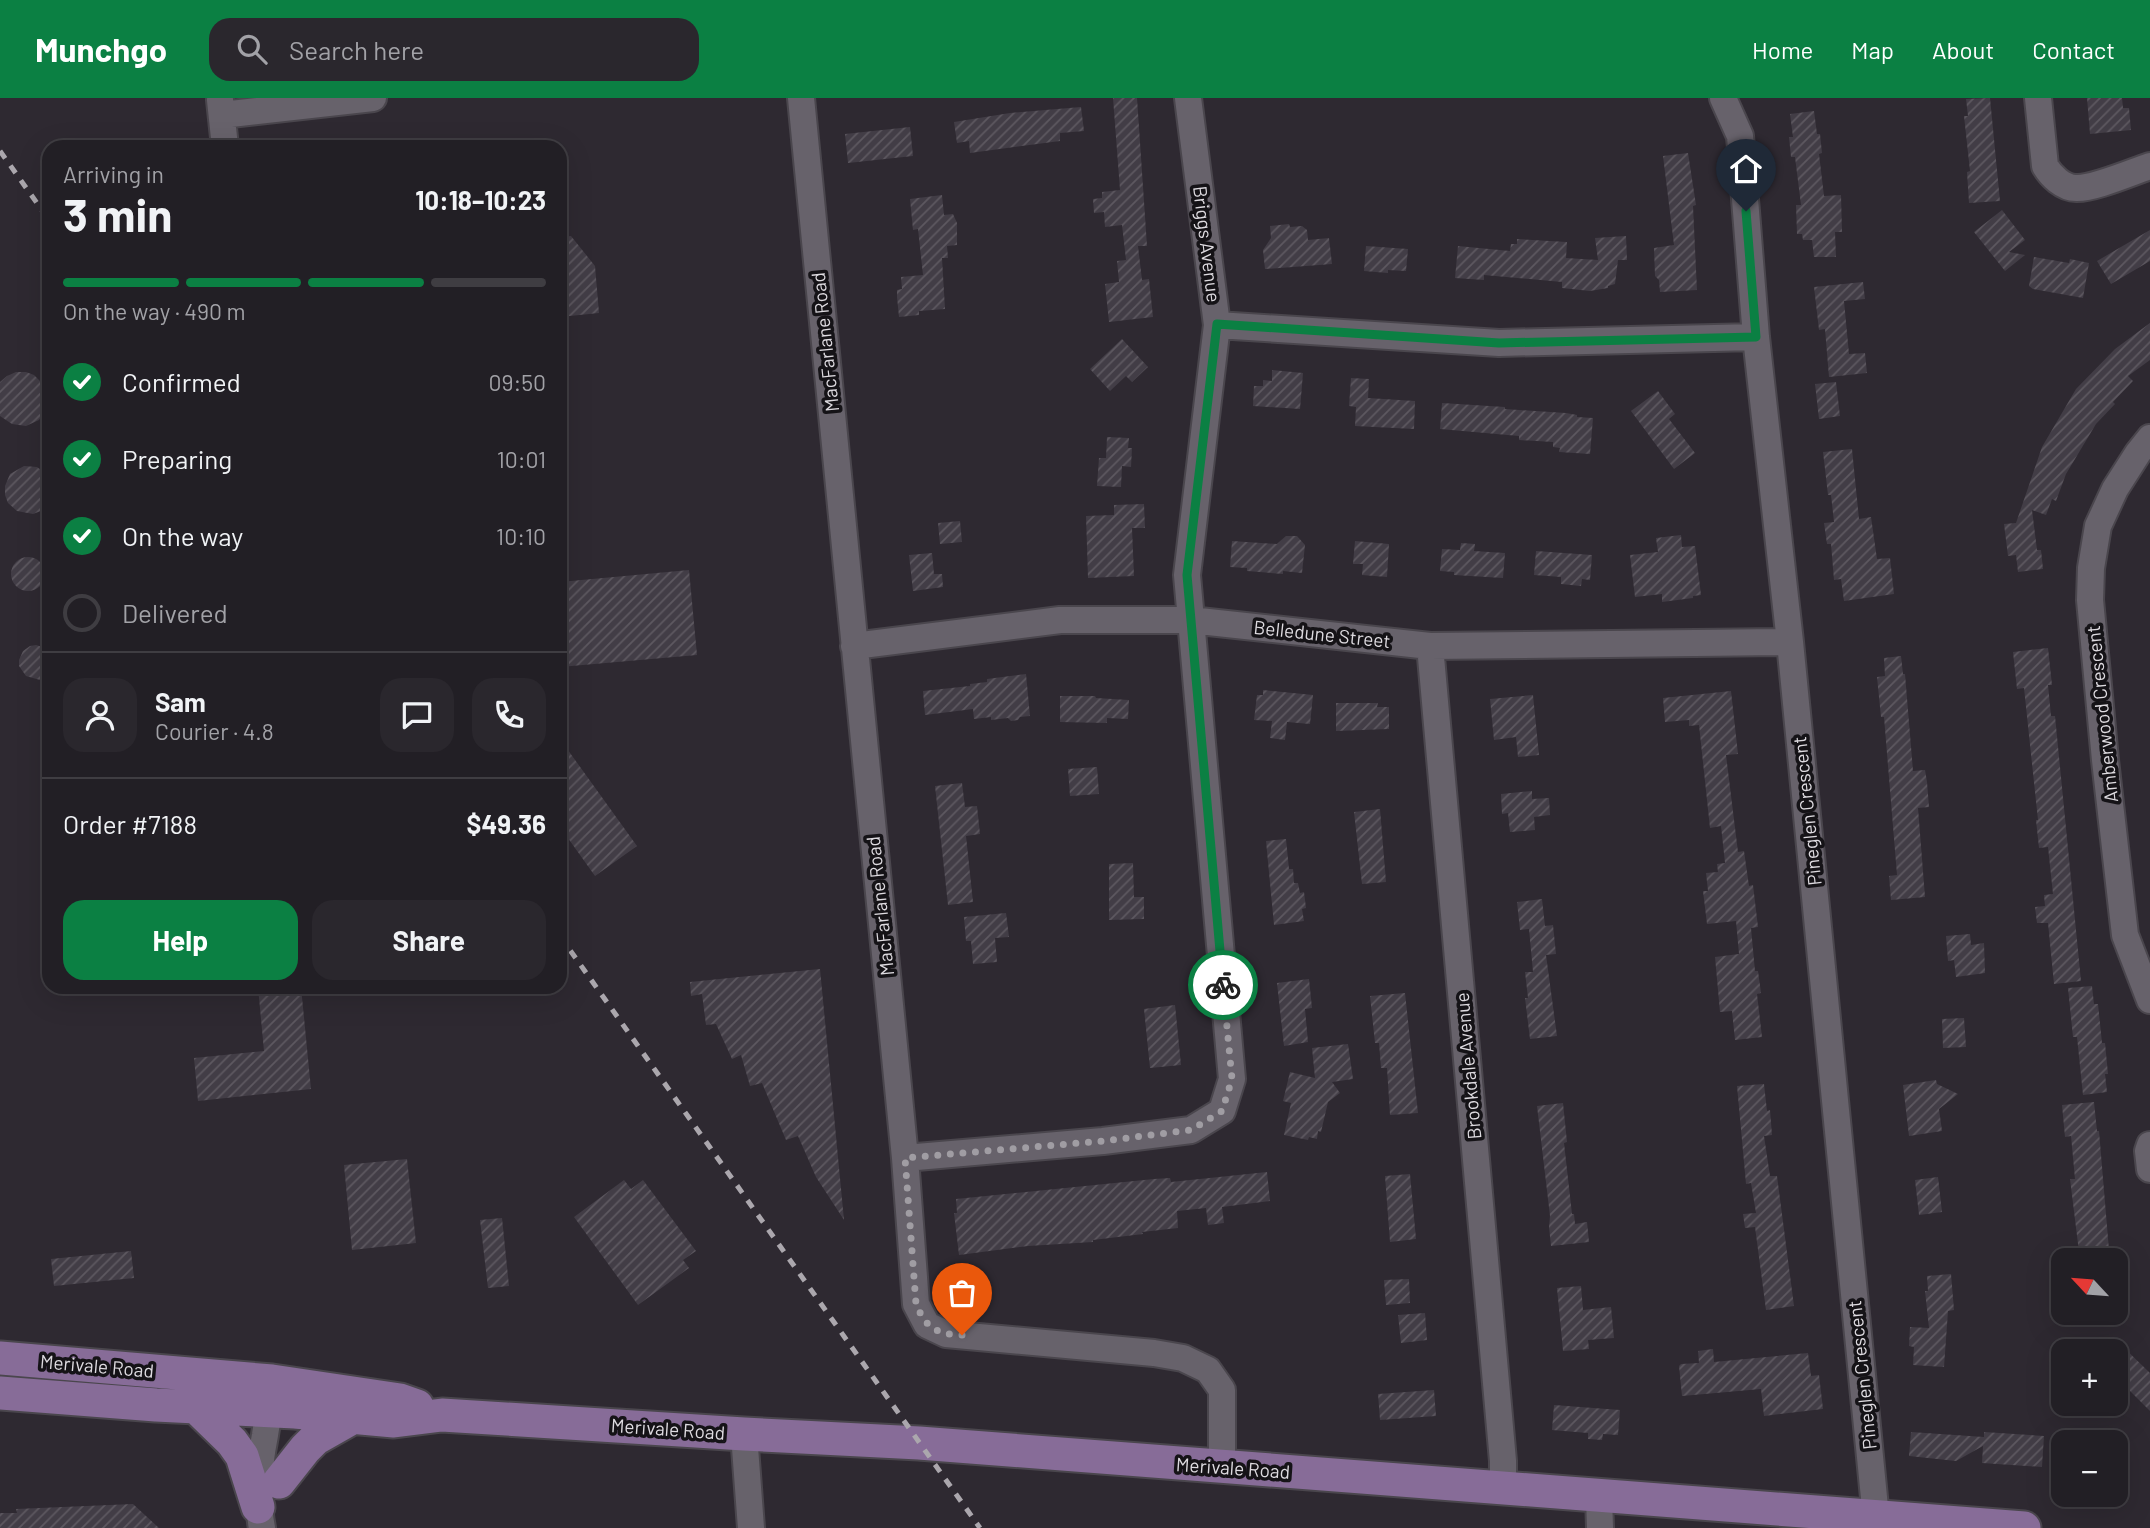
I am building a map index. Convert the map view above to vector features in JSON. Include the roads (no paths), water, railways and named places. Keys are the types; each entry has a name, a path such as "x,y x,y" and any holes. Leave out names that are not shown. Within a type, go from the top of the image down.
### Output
{"main road":[{"name":"Merivale Road","path":"0,1358 272,1396 400,1400 442,1415"},
{"name":"Merivale Road","path":"0,1393 197,1407 272,1396 352,1418 394,1421 442,1415 919,1443 1503,1487 1600,1512 2024,1528"},
{"path":"197,1407 232,1442 242,1456 267,1511"},
{"path":"267,1511 315,1439 352,1418"}],"street":[{"path":"224,140 221,107 373,98"},
{"name":"MacFarlane Road","path":"801,98 905,1158 916,1304 927,1325 946,1334 1154,1353 1184,1358 1208,1370 1222,1390 1222,1467"},
{"name":"Briggs Avenue","path":"905,1158 1103,1141 1191,1130 1222,1111 1232,1079 1187,575 1217,324 1188,98"},
{"name":"Pineglen Crescent","path":"1723,98 1740,136 1756,337 1790,642 1877,1523"},
{"path":"2038,98 2045,166 2050,174 2063,184 2078,189 2150,166"},
{"path":"1217,324 1499,343 1756,337"},
{"name":"Amberwood Crescent","path":"2150,438 2115,489 2098,526 2091,568 2091,600 2105,760 2125,935 2150,1000"},
{"name":"Belledune Street","path":"854,646 1060,620 1190,620 1430,646 1790,642"},
{"name":"Brookdale Avenue","path":"1430,646 1503,1461 1503,1487"},
{"path":"2150,1144 2150,1169"},
{"path":"267,1511 265,1434 272,1396"},
{"path":"744,1434 751,1528"}],"railway":[{"path":"0,151 42,210"},
{"path":"567,946 980,1528"}]}
